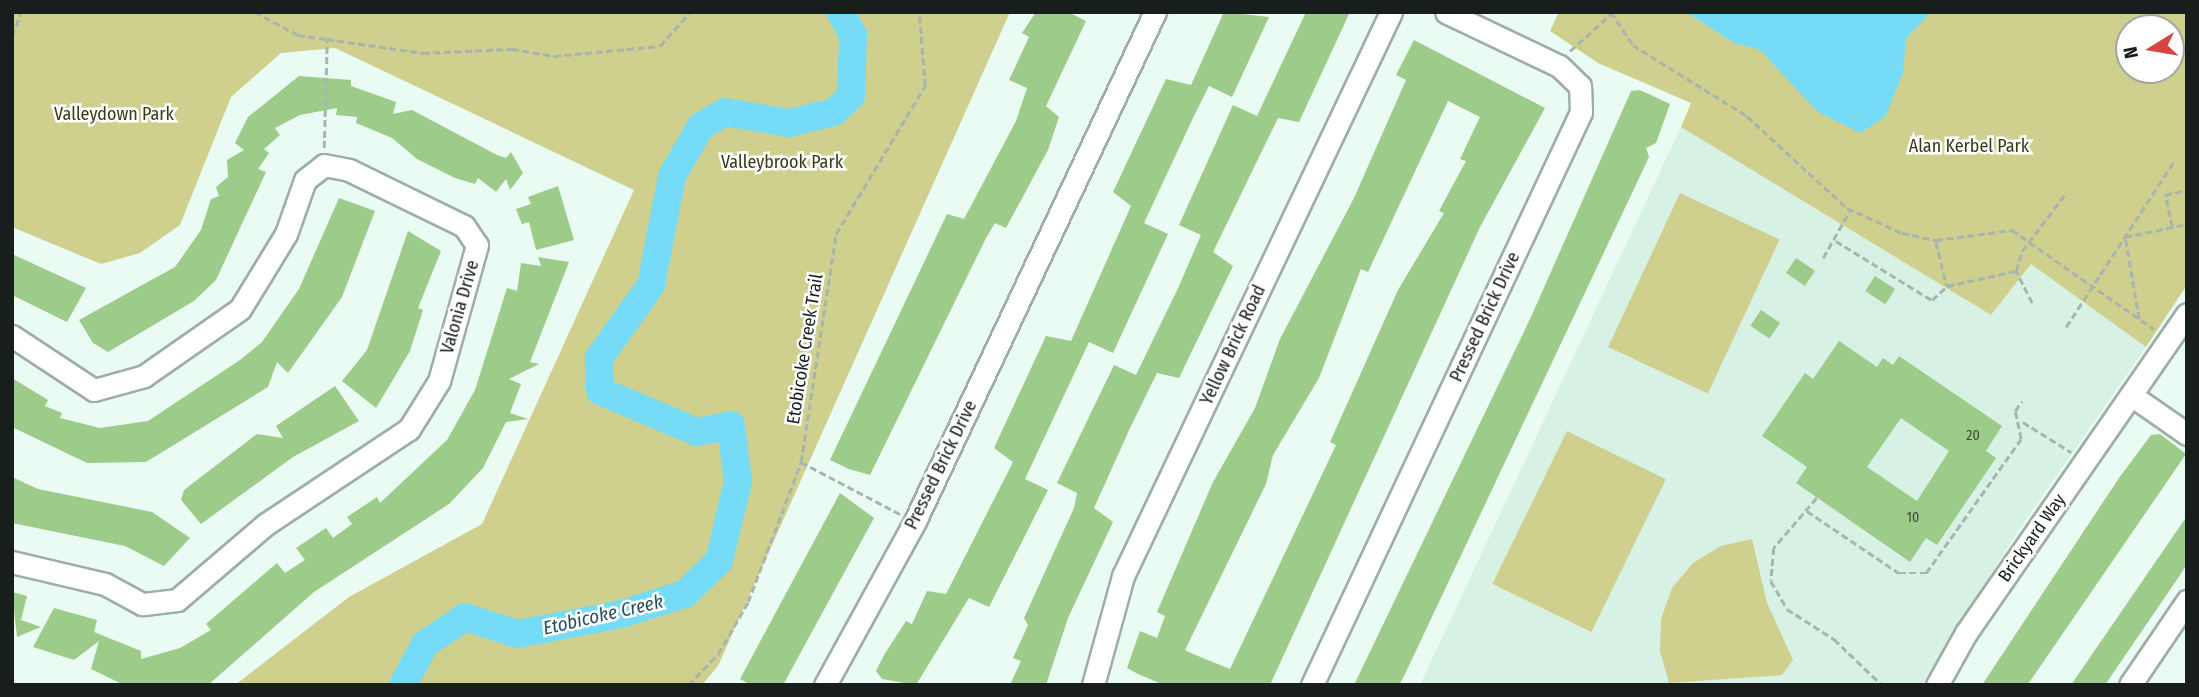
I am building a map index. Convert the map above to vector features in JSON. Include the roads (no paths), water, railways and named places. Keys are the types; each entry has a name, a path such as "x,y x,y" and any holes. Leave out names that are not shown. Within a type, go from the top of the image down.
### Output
{"street":[{"name":"Pressed Brick Drive","path":"825,685 915,522 1155,12"},
{"name":"Yellow Brick Road","path":"1093,685 1123,576 1391,12"},
{"name":"Pressed Brick Drive","path":"1312,685 1581,112 1580,86 1559,66 1446,12"},
{"name":"Valonia Drive","path":"12,336 94,390 144,376 240,309 286,233 305,180 324,165 349,170 464,226 477,245 439,381 410,429 266,524 164,605 142,604 105,584 12,562"},
{"name":"Brickyard Way","path":"1937,685 2187,314"},
{"path":"2131,395 2187,434"},
{"path":"2130,685 2187,601"}],"water":[{"path":"1686,12 1931,12 1906,38 1903,73 1885,117 1860,133 1818,112 1760,50 1734,43"}],"waterway":[{"name":"Etobicoke Creek","path":"403,685 425,644 465,617 518,634 621,614 685,594 719,561 738,482 731,425 697,432 600,391 599,358 651,285 672,176 701,126 725,112 789,123 834,112 851,96 853,35 840,12"}],"park label":[{"name":"Valleydown Park","path":"114,114"},
{"name":"Alan Kerbel Park","path":"1969,146"},
{"name":"Valleybrook Park","path":"782,162"}]}
